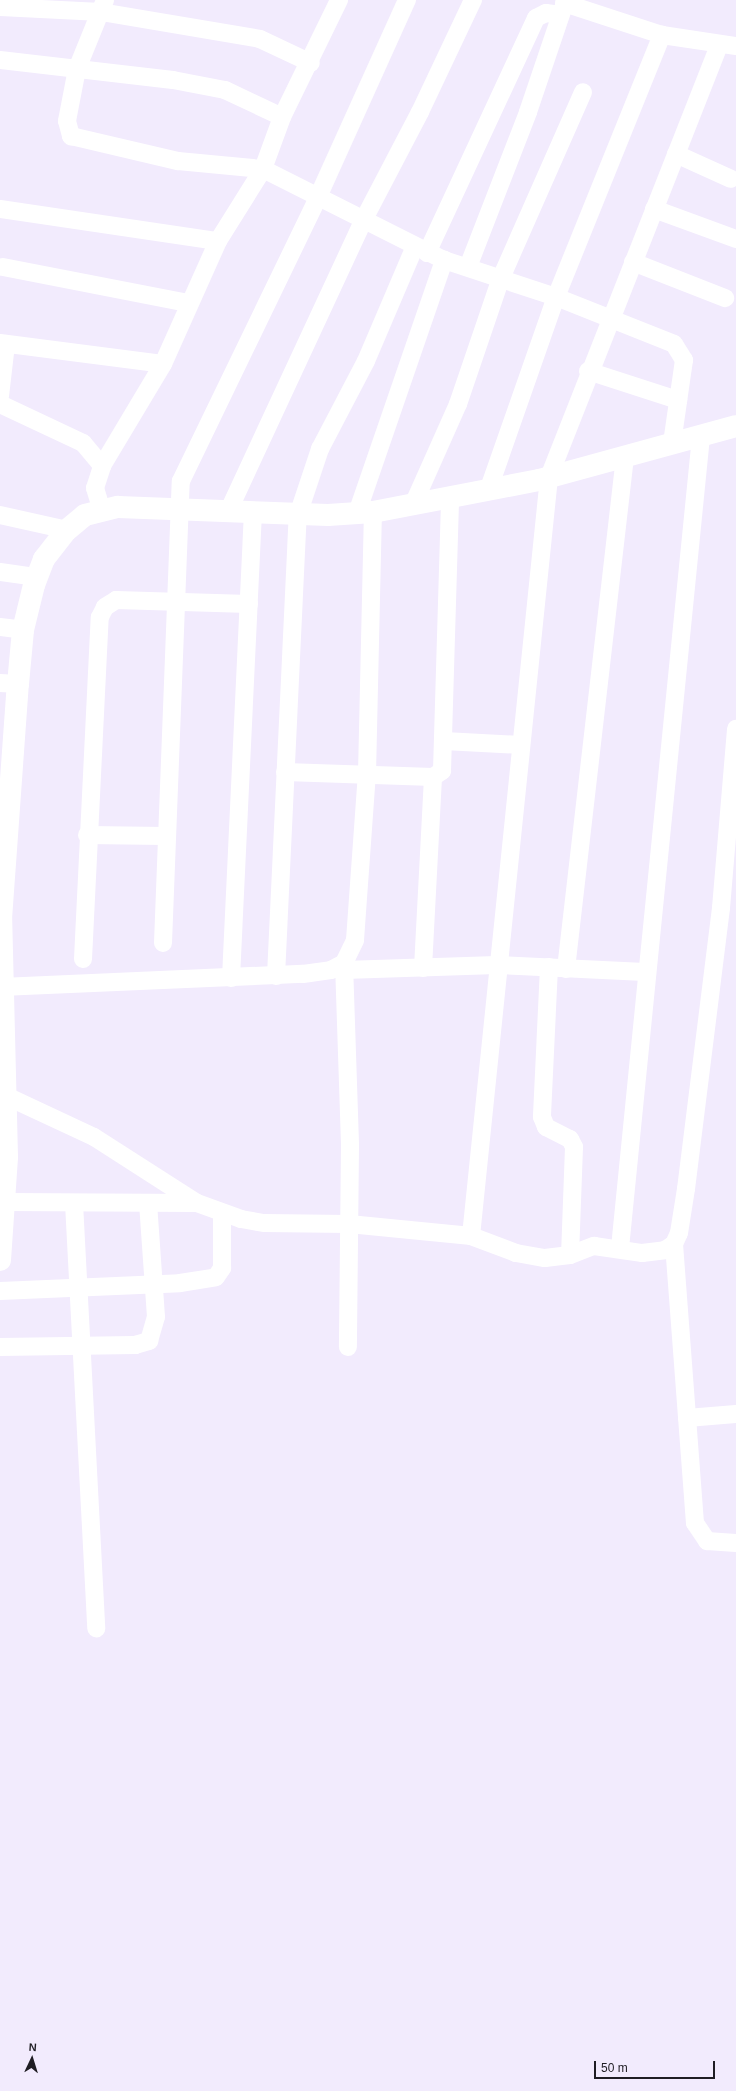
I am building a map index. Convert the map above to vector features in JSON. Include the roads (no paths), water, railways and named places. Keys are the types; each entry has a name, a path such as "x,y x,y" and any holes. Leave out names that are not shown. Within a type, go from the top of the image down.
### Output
{"main road":[{"path":"0,1260 6,1202 1,982 3,840 9,683 37,577 44,559 67,530 86,515 118,507 180,509 253,514 298,515 365,513 488,491 549,477 736,426"}],"street":[{"path":"102,511 95,488 102,466 163,364 218,241 262,169 282,117 311,63 339,0"},
{"path":"163,943 165,836 181,481 198,442 317,196 407,0"},
{"path":"228,512 363,221 420,112 473,0"},
{"path":"0,7 33,5 103,6 260,38 311,63"},
{"path":"103,6 77,69 67,121 71,136 178,160 262,169 363,221 444,260 556,297 612,318 674,344 680,350 684,360 672,443"},
{"path":"468,268 564,6"},
{"path":"276,976 298,515 320,449 366,361 536,18 564,6 662,35 728,45 676,154 612,318 588,371 549,477 497,965 471,1236"},
{"path":"488,491 556,297 662,35"},
{"path":"1,64 77,69 173,80 225,90 282,117"},
{"path":"413,504 458,404 501,278 583,92"},
{"path":"676,154 731,179"},
{"path":"0,209 218,241"},
{"path":"654,209 736,239"},
{"path":"348,1347 349,1224 344,966 355,940 367,774 365,513 444,260"},
{"path":"633,262 725,298"},
{"path":"3,267 189,303"},
{"path":"0,396 3,343 163,364"},
{"path":"588,371 678,400"},
{"path":"0,404 83,443 102,466"},
{"path":"620,1248 645,972 701,436"},
{"path":"570,1255 574,1147 570,1139 546,1127 542,1117 557,968 625,457"},
{"path":"285,772 432,777 442,771 450,498"},
{"path":"231,978 253,514"},
{"path":"0,515 67,530"},
{"path":"0,572 37,577"},
{"path":"82,959 86,835 100,617 105,607 116,600 249,604"},
{"path":"0,627 23,630"},
{"path":"736,729 728,908 686,1188 674,1244 687,1418 698,1531 713,1543 736,1543"},
{"path":"444,741 520,745"},
{"path":"422,968 432,777"},
{"path":"86,835 165,836"},
{"path":"1,982 276,976 331,970 344,966 422,968 497,965 645,972"},
{"path":"4,1095 94,1137 197,1203 222,1214 264,1223 349,1224 471,1236 516,1253 546,1258 570,1255 594,1246 655,1253 674,1244"},
{"path":"6,1202 197,1203"},
{"path":"74,1203 96,1628"},
{"path":"0,1347 82,1347 135,1345 149,1341 156,1324 155,1284 148,1203"},
{"path":"0,1291 79,1289 155,1284 216,1277 222,1268 222,1214"},
{"path":"687,1418 736,1414"}]}
